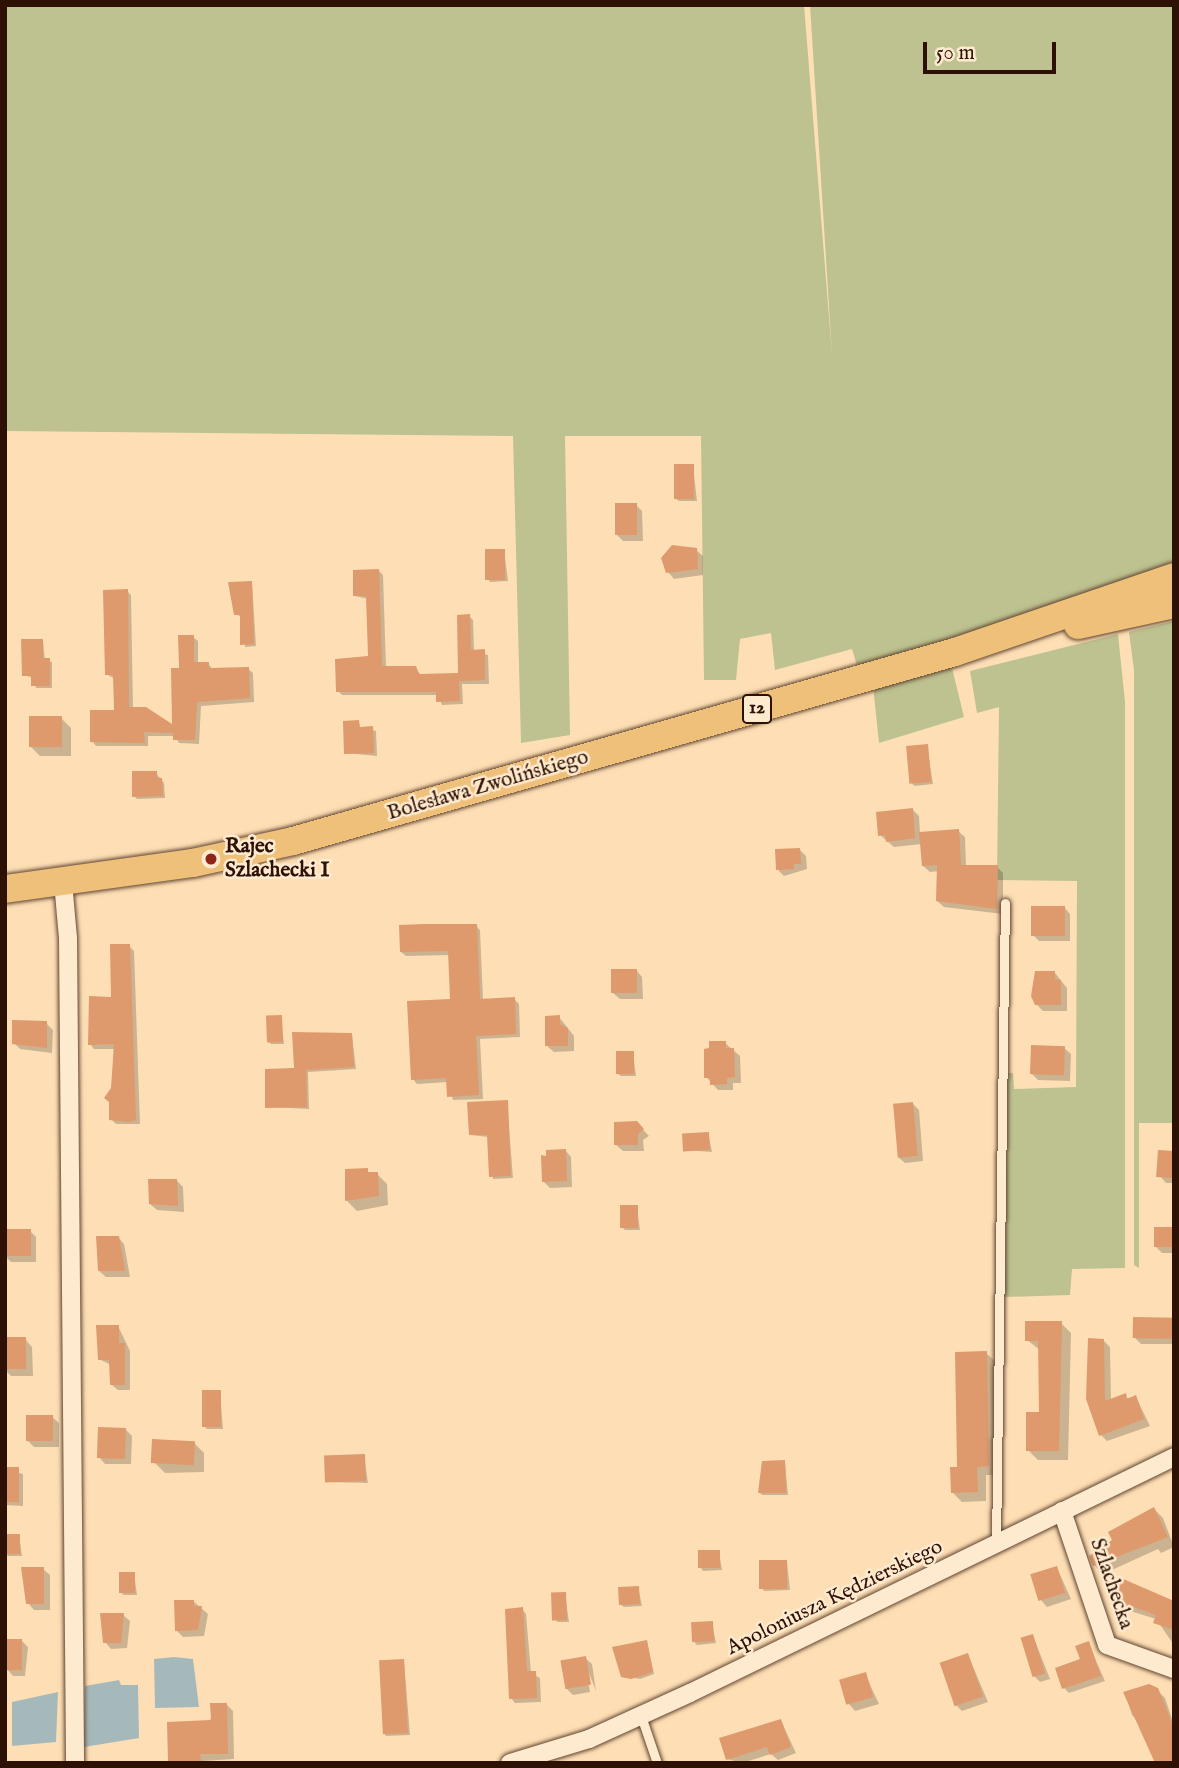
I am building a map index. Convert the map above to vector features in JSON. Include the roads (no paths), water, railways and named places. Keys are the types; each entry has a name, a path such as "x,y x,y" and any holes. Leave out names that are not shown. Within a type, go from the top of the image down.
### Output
{"main road":[{"name":"Bolesława Zwolińskiego","path":"5,889 193,863 293,841 963,650 1174,577"},
{"name":"Bolesława Zwolińskiego","path":"963,650 1174,604"}],"street":[{"path":"63,882 68,938 75,1763"},
{"name":"Apoloniusza Kędzierskiego","path":"510,1763 589,1739 641,1716 1174,1457"},
{"name":"Szlachecka","path":"1062,1511 1107,1646 1174,1669"}],"lane":[{"path":"996,1545 1005,903"},
{"path":"641,1716 657,1763"}],"place":[{"name":"Rajec Szlachecki I","path":"211,859"}]}
